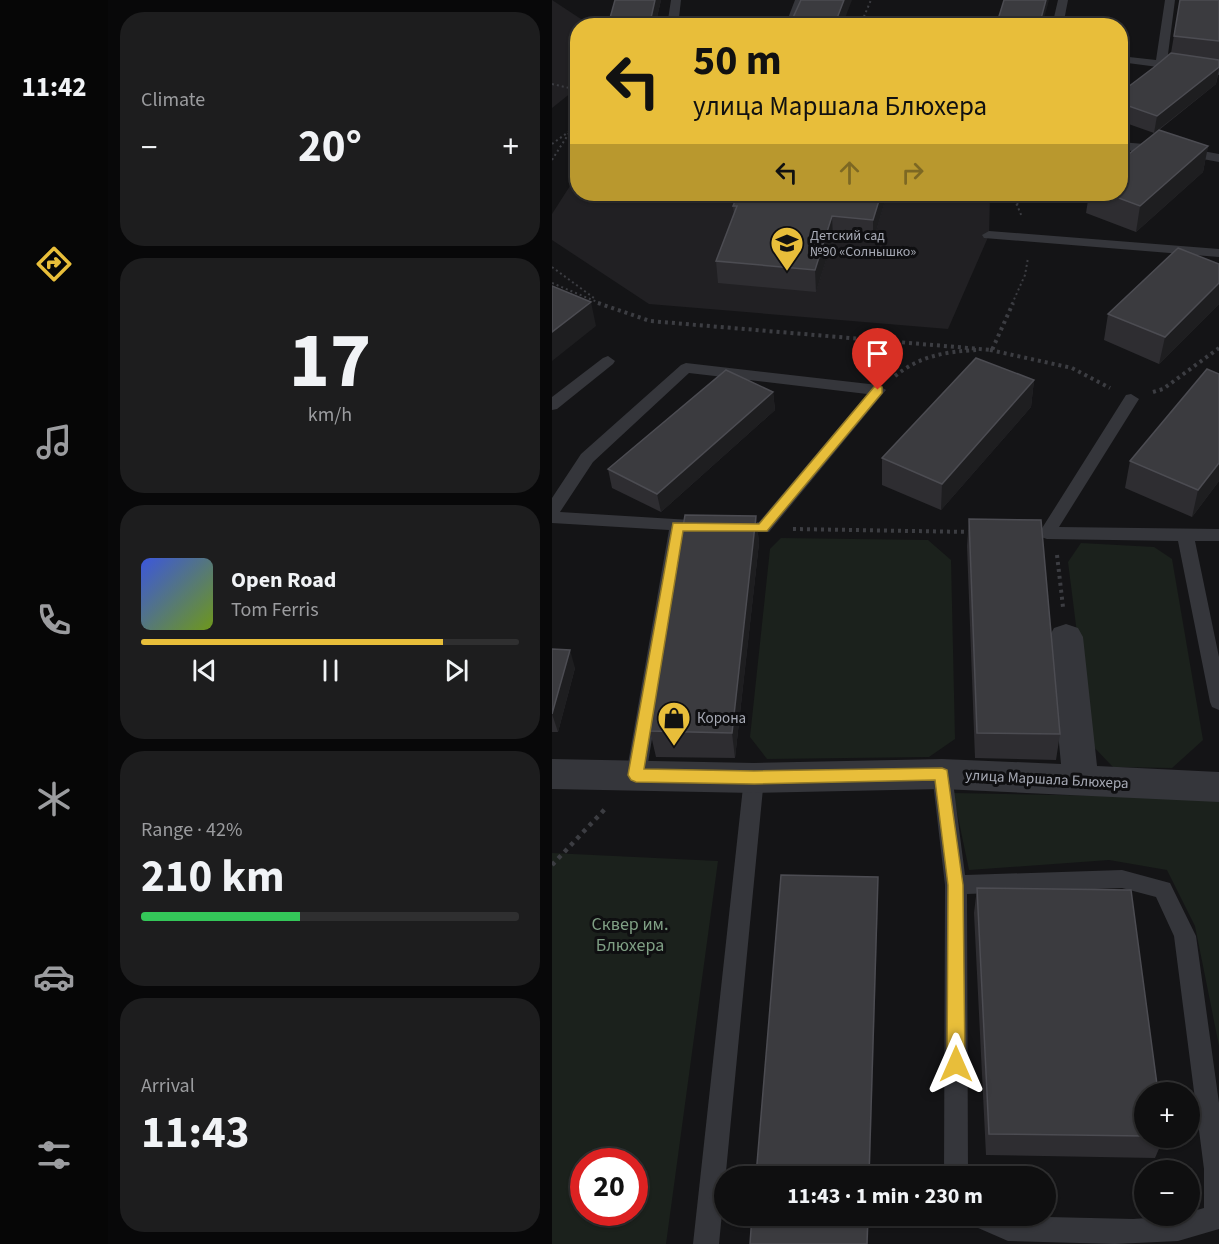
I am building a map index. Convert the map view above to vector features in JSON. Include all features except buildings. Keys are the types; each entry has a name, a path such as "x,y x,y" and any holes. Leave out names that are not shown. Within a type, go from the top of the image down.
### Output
{"street":[{"path":"1066,637 1081,781"},
{"name":"улица Маршала Блюхера","path":"552,774 754,777 942,774 1219,787"}],"lane":[{"path":"673,18 676,0"},
{"path":"793,18 800,0"},
{"path":"1059,18 1063,0"},
{"path":"1161,64 1170,0"},
{"path":"1128,60 1219,72"},
{"path":"1128,147 1181,151 1219,158"},
{"path":"989,235 1219,253"},
{"path":"552,405 608,361"},
{"path":"552,511 587,458 686,368 878,390"},
{"path":"552,517 678,526 763,528 878,390"},
{"path":"1047,533 1131,399"},
{"path":"636,775 678,526"},
{"path":"1047,533 1219,535"},
{"path":"1185,535 1219,702"},
{"path":"942,774 956,885 956,1166"},
{"path":"706,1244 754,777"},
{"path":"956,885 1122,879 1163,890 1185,936 1216,1169 1217,1217 1178,1228 1133,1232 1003,1226"}],"path":[{"path":"863,18 871,0"},
{"path":"552,84 570,88"},
{"path":"552,144 570,131"},
{"path":"552,160 570,132"},
{"path":"992,350 1025,275 1032,238 1017,205 1013,201"},
{"path":"1017,205 1019,201"},
{"path":"552,267 599,303"},
{"path":"552,283 650,321 992,350 1072,368 1131,399 1163,390 1219,348"},
{"path":"878,390 905,367 934,352 992,350"},
{"path":"763,528 976,532"},
{"path":"1047,533 1056,545 1066,637"},
{"path":"552,865 636,775"}],"shaded area":[{"path":"552,0 579,18 570,18 570,94 552,108"},
{"name":"Детский сад №90 «Солнышко»","path":"570,186 570,201 990,201 989,235 948,329 649,304 552,240 552,214"}],"green space":[{"path":"781,538 928,540 951,560 955,739 929,757 767,759 750,737 770,549"},
{"path":"1081,543 1154,547 1172,559 1203,740 1172,768 1113,767 1091,744 1068,562"},
{"path":"953,793 1219,798 1219,1046 1195,926 1167,870 1109,860 969,870"},
{"name":"Сквер им. Блюхера","path":"552,853 718,861 666,1244 552,1244"}],"place":[{"name":"Детский сад №90 «Солнышко»","path":"787,272"},
{"name":"Корона","path":"674,747"}],"route":[{"path":"878,390 763,528 678,526 636,775 754,777 942,774 956,885 956,1064"}]}
